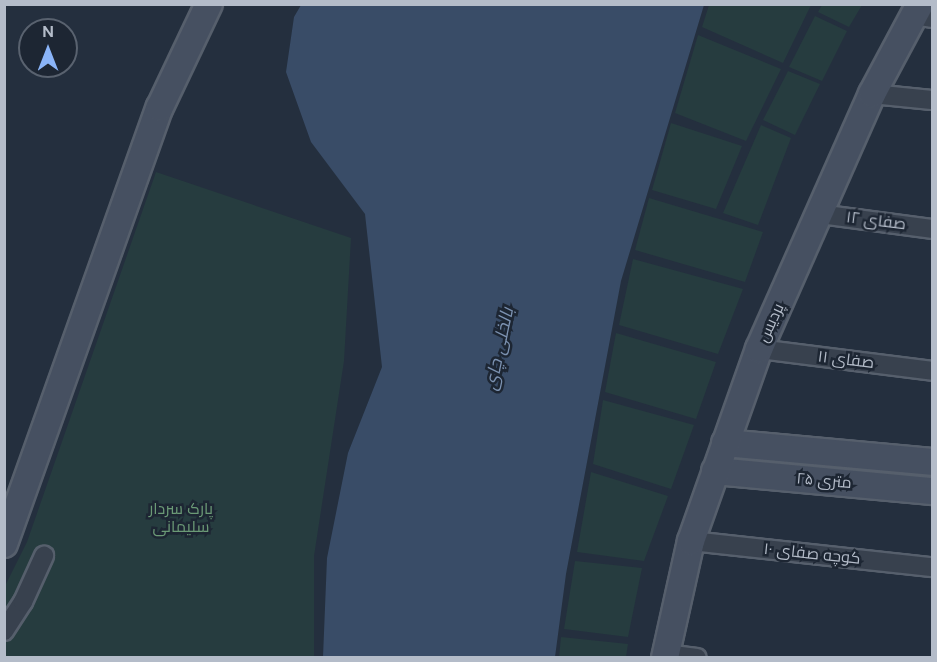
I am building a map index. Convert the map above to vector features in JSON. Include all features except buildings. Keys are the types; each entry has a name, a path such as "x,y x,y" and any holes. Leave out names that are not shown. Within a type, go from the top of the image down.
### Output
{"street":[{"path":"4,544 160,107 209,4"},
{"name":"پردیس","path":"665,656 691,541 759,349 872,94 922,13"},
{"path":"872,94 933,100"},
{"name":"صفای ۱۲","path":"820,214 933,229"},
{"name":"صفای ۱۱","path":"759,349 933,371"},
{"name":"۲۵ متری","path":"725,443 933,462"},
{"name":"۲۵ متری","path":"715,471 933,491"},
{"name":"کوچه صفای ۱۰","path":"691,541 933,567"},
{"path":"4,631 23,602 44,556"},
{"path":"665,656 697,657"}],"green space":[{"path":"709,4 811,5 783,63 702,27"},
{"path":"822,4 862,5 849,27 818,12"},
{"path":"815,16 847,31 822,81 789,67"},
{"path":"698,35 781,69 746,141 675,113"},
{"path":"788,71 820,84 795,135 763,120"},
{"path":"671,123 742,146 716,209 652,190"},
{"path":"761,125 791,138 758,225 723,213"},
{"name":"پارک سردار سلیمانی","path":"156,172 351,238 344,361 314,556 314,657 5,657 4,588 27,542"},
{"path":"649,198 763,232 745,282 635,250"},
{"path":"633,259 743,289 718,354 619,325"},
{"path":"616,333 716,362 696,419 605,392"},
{"path":"603,400 694,425 671,489 593,464"},
{"path":"815,461 932,472 932,480 814,469"},
{"path":"591,472 668,496 644,561 577,552"},
{"path":"575,561 642,568 628,637 564,629"},
{"path":"561,637 628,644 626,657 559,657"}],"water":[{"name":"بالخلی چای","path":"301,5 704,5 621,281 566,574 555,657 323,657 327,558 348,453 382,367 365,214 311,142 286,72 294,17"}]}
